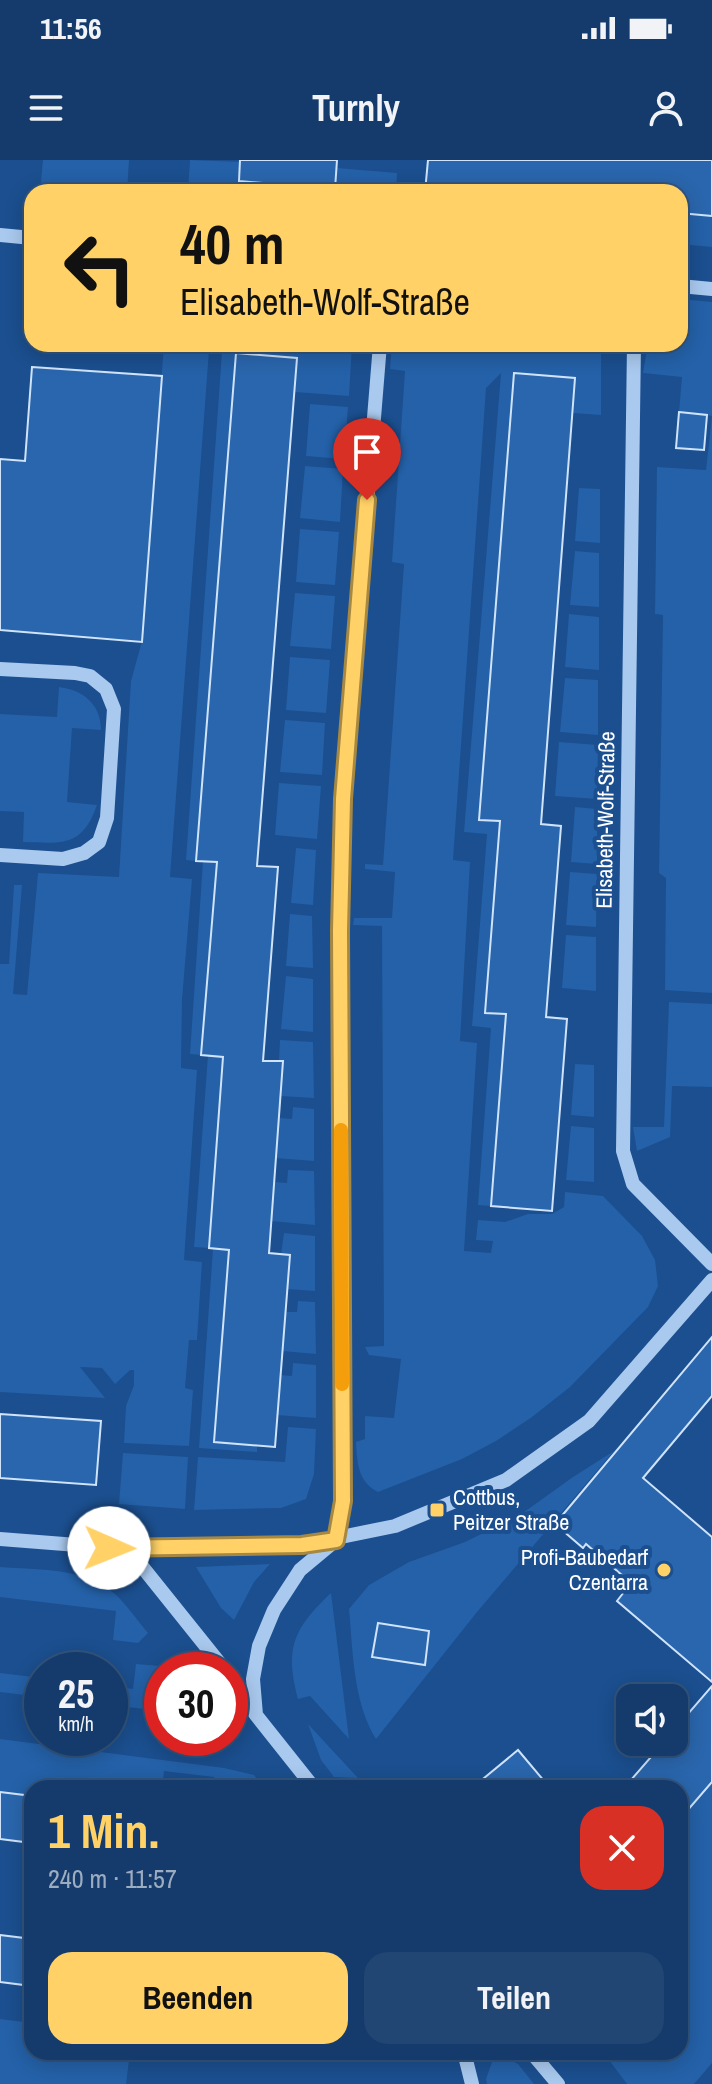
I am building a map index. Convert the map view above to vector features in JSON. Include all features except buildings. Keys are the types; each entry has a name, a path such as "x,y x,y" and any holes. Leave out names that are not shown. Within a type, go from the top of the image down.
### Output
{"street":[{"path":"0,235 24,237"},
{"path":"688,287 712,289"},
{"path":"256,1715 253,1679 257,1657 274,1610 300,1570 336,1540 343,1501 340,931 343,799 379,352"},
{"name":"Elisabeth-Wolf-Straße","path":"634,352 623,1151 633,1184 712,1264"},
{"path":"0,669 90,676 106,689 114,709 107,818 99,842 84,853 63,859 0,855"},
{"path":"0,1539 128,1549 302,1545 395,1526 506,1480 589,1421 712,1280"},
{"path":"128,1549 211,1652"},
{"path":"248,1704 308,1780"},
{"path":"466,2060 472,2084"},
{"path":"538,2060 558,2084"}],"shaded area":[{"path":"43,160 129,160 128,184 41,184"},
{"path":"190,160 271,163 270,184 188,184"},
{"path":"337,168 397,173 396,184 336,184"},
{"path":"688,214 712,216 712,247 688,245"},
{"path":"688,300 712,302 712,416 679,412 682,377 643,373 647,352 688,352"},
{"path":"163,352 209,352 170,877 192,879 182,1000 181,1068 197,1070 184,1260 202,1262 197,1340 189,1340 185,1388 193,1390 189,1446 124,1443 126,1406 134,1385 134,1370 115,1384 102,1368 80,1367 105,1398 0,1392 0,964 9,964 14,885 22,885 13,994 27,995 38,873 119,877 131,681 142,641"},
{"path":"222,352 352,352 349,396 295,392 297,358 236,353 196,861 186,860"},
{"path":"391,352 601,352 601,415 573,413 575,378 514,374 479,819 500,821 485,1012 506,1014 491,1206 478,1205 491,1028 472,1026 487,834 464,832 501,373 486,388 453,860 470,862 460,1041 477,1043 464,1251 491,1253 493,1241 476,1240 478,1220 505,1222 528,1214 552,1214 564,1207 565,1192 603,1196 642,1236 655,1260 658,1286 648,1307 570,1387 532,1417 462,1459 378,1492 363,1477 356,1442 365,1439 365,1416 394,1418 401,1359 369,1355 365,1347 384,1346 382,926 353,925 354,918 392,918 395,872 365,869 365,864 383,865 404,564 392,562 405,371 390,369"},
{"path":"310,404 348,407 344,459 306,456"},
{"path":"712,416 712,993 665,990 666,878 659,873 663,615 655,614 657,467 706,470"},
{"path":"305,466 343,469 340,522 300,518"},
{"path":"579,488 600,489 600,543 575,541"},
{"path":"300,529 339,532 335,585 296,582"},
{"path":"575,551 599,553 599,607 570,605"},
{"path":"295,593 335,596 331,649 290,646"},
{"path":"569,614 599,617 599,670 565,667"},
{"path":"290,657 330,660 326,713 286,710"},
{"path":"565,678 598,680 598,735 560,732"},
{"path":"59,687 83,695 98,713 101,730 72,728 67,802 97,805 85,829 69,840 23,842 24,812 0,811 0,714 57,717"},
{"path":"285,720 325,723 322,775 280,772"},
{"path":"559,742 598,745 597,799 555,796"},
{"path":"279,783 321,786 317,839 275,835"},
{"path":"575,807 597,809 597,864 571,862"},
{"path":"296,848 316,850 313,905 291,903"},
{"path":"203,861 217,862 201,1055 190,1054"},
{"path":"570,872 597,874 596,927 566,925"},
{"path":"290,914 312,916 313,968 286,966"},
{"path":"566,935 596,937 596,991 562,988"},
{"path":"286,976 313,979 313,1032 281,1029"},
{"path":"669,1002 712,1004 712,1087 672,1086 670,1137 637,1151 633,1127 664,1127"},
{"path":"280,1040 313,1042 314,1098 280,1096 283,1062 279,1061"},
{"path":"208,1055 224,1056 209,1248 194,1247"},
{"path":"575,1064 594,1065 594,1117 571,1115"},
{"path":"293,1107 314,1109 314,1161 275,1158 279,1118 292,1119"},
{"path":"571,1126 594,1128 594,1182 566,1180"},
{"path":"288,1170 314,1171 315,1225 271,1221 274,1182 287,1183"},
{"path":"284,1233 315,1236 315,1291 287,1289 290,1255 281,1254"},
{"path":"213,1249 229,1250 214,1441 257,1445 257,1452 199,1448"},
{"path":"298,1301 315,1302 316,1354 282,1351 285,1312 297,1312"},
{"path":"293,1363 316,1365 316,1418 277,1415 280,1375 292,1376"},
{"path":"288,1427 316,1429 314,1474 306,1499 281,1508 194,1510 198,1457 285,1462"},
{"path":"614,1451 477,1612 376,1739 358,1693 349,1609 369,1585 409,1562 465,1542 520,1515"},
{"path":"123,1453 188,1457 185,1509 119,1504"},
{"path":"270,1564 254,1582 234,1620 221,1608 196,1567"},
{"path":"0,1567 75,1574 89,1579 115,1594 148,1633 138,1643 113,1640 116,1611 0,1597"},
{"path":"331,1593 349,1739 310,1696 298,1699 292,1666 295,1640 301,1628"},
{"path":"136,1664 144,1665 144,1709 128,1707 128,1688 133,1689"},
{"path":"0,1673 24,1676 24,1695 0,1692"},
{"path":"308,1724 358,1778 334,1777 321,1760"},
{"path":"0,1739 24,1742 24,1756 128,1756 224,1768 254,1775 258,1780 216,1780 214,1777 164,1771 163,1780 24,1780 24,1795 0,1792"},
{"path":"712,1782 712,2063 694,2084 627,2084 609,2060 688,2060 688,1810"},
{"path":"0,2019 24,2022 24,2060 129,2060 126,2084 0,2084"},
{"path":"510,2060 518,2064 534,2084 487,2084 492,2062"}],"slow traffic":[{"path":"341,1130 342,1384"}],"place":[{"name":"Cottbus, Peitzer Straße","path":"437,1510"},
{"name":"Profi-Baubedarf Czentarra","path":"664,1570"}],"route":[{"path":"109,1548 302,1545 336,1540 343,1501 340,931 343,799 367,500"}]}
